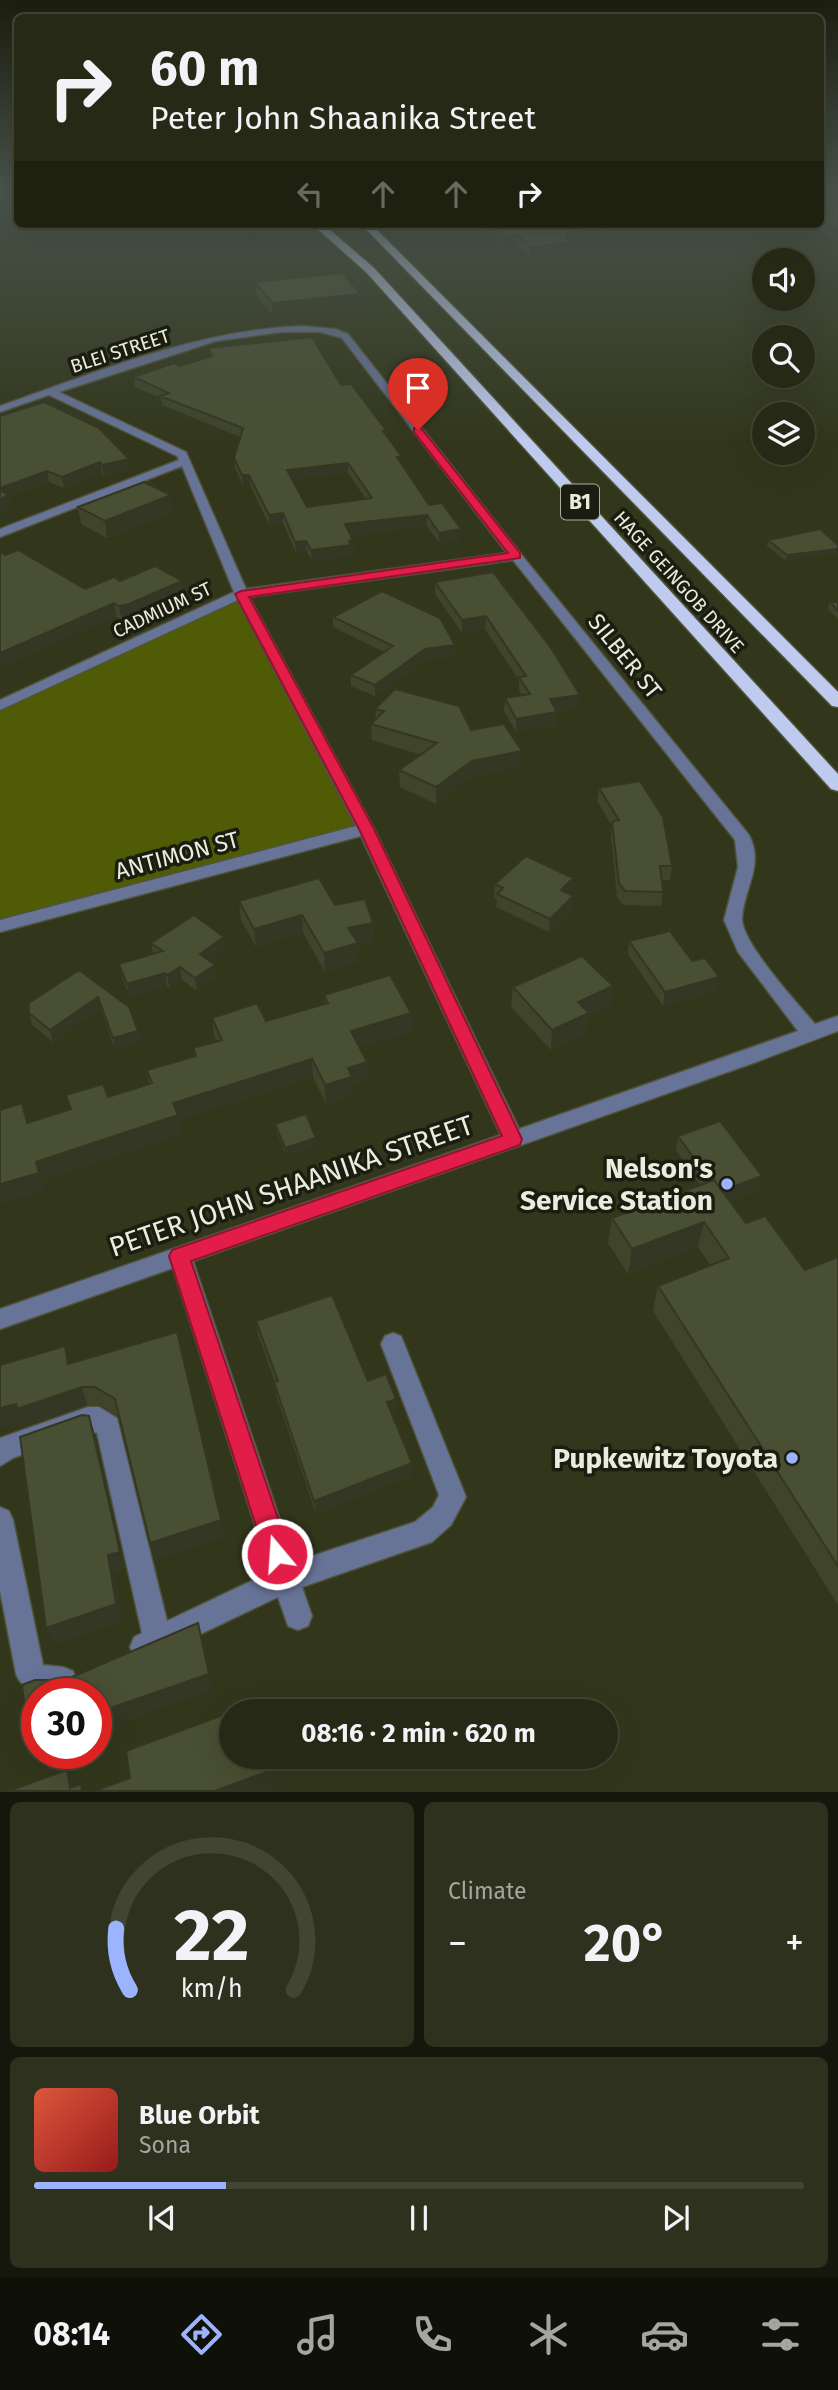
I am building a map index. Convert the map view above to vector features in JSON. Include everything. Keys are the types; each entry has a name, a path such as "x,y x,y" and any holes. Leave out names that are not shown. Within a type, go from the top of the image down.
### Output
{"highway":[{"name":"HAGE GEINGOB DRIVE","path":"373,274 838,785"},
{"name":"HAGE GEINGOB DRIVE","path":"415,274 838,702"}],"street":[{"name":"BLEI STREET","path":"0,409 216,338 314,327 335,330"},
{"name":"SILBER ST","path":"335,330 345,335 516,556 743,839 747,867 733,920 744,948 810,1032"},
{"path":"50,392 182,454 183,462 241,594 366,829 513,1139"},
{"path":"0,533 183,462"},
{"name":"CADMIUM ST","path":"0,706 241,594 516,556"},
{"name":"ANTIMON ST","path":"0,926 366,829"},
{"name":"PETER JOHN SHAANIKA STREET","path":"0,1319 749,1057 838,1023"},
{"path":"180,1256 298,1616"},
{"path":"124,1656 285,1579 423,1533 442,1516 453,1497 393,1344"},
{"path":"0,1454 4,1449 88,1419 99,1419 108,1426 158,1641"},
{"path":"0,1520 30,1674 44,1682 68,1681 91,1671"}],"green space":[{"path":"241,594 366,829 0,926 0,706"}],"building":[{"path":"343,274 361,294 272,303 255,282"},
{"path":"312,337 341,385 351,384 386,430 383,431 402,457 397,457 429,505 442,503 461,529 439,533 427,515 345,524 353,540 349,541 351,545 311,550 306,541 295,542 283,513 269,515 249,475 242,475 234,458 243,428 160,396 169,393 134,377 174,363 180,366 212,356 208,348","holes":["348,463 372,498 307,507 287,470"]},
{"path":"44,402 99,428 129,459 102,465 100,462 62,477 47,471 0,488 0,416"},
{"path":"144,482 171,495 105,521 78,507"},
{"path":"0,490 9,495 0,499"},
{"path":"820,529 838,545 838,549 787,555 768,540"},
{"path":"18,550 85,589 114,577 120,581 155,566 182,581 129,604 119,606 114,603 0,653 0,551 5,555"},
{"path":"493,572 551,648 580,695 550,699 557,712 516,719 505,698 530,694 519,677 526,676 486,616 462,620 435,582"},
{"path":"382,591 440,618 455,645 425,649 375,685 351,675 393,646 333,617"},
{"path":"830,602 838,602 838,611"},
{"path":"395,689 459,706 471,730 504,724 522,751 472,761 436,787 399,770 437,743 371,724 384,711 375,709"},
{"path":"640,781 663,817 672,866 660,866 663,892 625,891 619,883 612,822 619,820 599,788"},
{"path":"526,856 573,878 561,890 573,896 550,919 497,894 503,888 495,884"},
{"path":"319,878 335,905 365,899 373,923 348,928 358,943 324,953 302,915 254,929 239,901"},
{"path":"194,915 224,937 200,954 215,965 195,978 180,967 167,975 165,973 127,984 119,964 163,951 151,943"},
{"path":"670,931 692,961 705,958 719,977 665,992 629,941"},
{"path":"582,956 613,986 578,1002 589,1013 552,1030 513,987"},
{"path":"79,970 129,1007 138,1031 113,1038 98,997 50,1030 29,1013 29,1003"},
{"path":"390,975 411,1013 351,1031 367,1062 348,1068 352,1077 325,1085 312,1059 173,1103 178,1115 36,1162 39,1173 0,1184 0,1110 22,1103 27,1123 71,1109 66,1095 103,1084 108,1097 152,1083 147,1070 196,1056 193,1048 222,1040 212,1018 257,1003 266,1021 328,1003 324,995"},
{"path":"306,1114 316,1138 285,1148 275,1124"},
{"path":"720,1121 762,1176 722,1191 714,1180 710,1181 678,1136"},
{"name":"Pupkewitz Toyota","path":"714,1180 746,1223 765,1216 805,1270 838,1257 838,1566 658,1286 729,1258 704,1222 632,1249 612,1218"},
{"path":"332,1295 368,1381 386,1374 396,1399 387,1402 412,1463 314,1501 274,1382 278,1381 256,1321"},
{"path":"177,1332 221,1520 150,1543 115,1399 95,1387 82,1387 17,1409 16,1404 0,1408 0,1365 65,1346 68,1364"},
{"path":"82,1415 89,1416 120,1552 108,1555 116,1604 46,1628 20,1437"},
{"path":"198,1623 209,1674 112,1707 112,1678 70,1678"},
{"path":"219,1716 219,1769 274,1769 215,1791 94,1791 130,1778 126,1751"},
{"path":"67,1770 70,1788 81,1784 82,1791 8,1791"}],"place":[{"name":"Nelson's Service Station","path":"727,1184"},
{"name":"Pupkewitz Toyota","path":"792,1458"}],"route":[{"path":"277,1554 180,1256 513,1139 366,829 241,594 516,556 418,430"}]}
